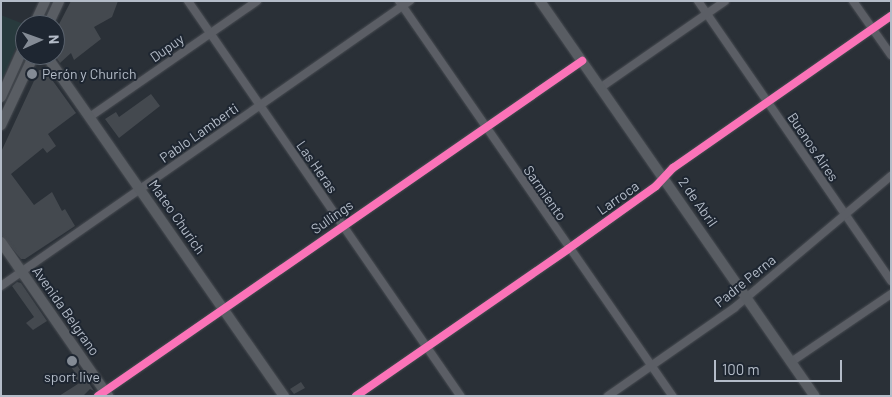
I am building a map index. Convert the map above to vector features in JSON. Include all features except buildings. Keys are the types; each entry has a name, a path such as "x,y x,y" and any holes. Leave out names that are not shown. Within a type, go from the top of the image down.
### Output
{"street":[{"path":"39,15 45,1"},
{"path":"53,15 59,1"},
{"name":"Las Heras","path":"188,1 461,396"},
{"name":"Dupuy","path":"91,116 257,1"},
{"name":"Pablo Lamberti","path":"1,286 260,106 401,4 410,1"},
{"name":"2 de Abril","path":"540,1 815,396"},
{"name":"Buenos Aires","path":"698,1 844,216 891,281"},
{"path":"600,88 724,1"},
{"path":"853,1 891,55"},
{"name":"Sarmiento","path":"401,4 568,249 673,396"},
{"name":"Larroca","path":"356,396 568,249 767,101 891,16"},
{"name":"Sullings","path":"103,394 343,224 582,61"},
{"path":"1,97 15,65"},
{"path":"1,125 29,65"},
{"name":"Mateo Churich","path":"53,65 225,308 284,396"},
{"name":"Padre Perna","path":"608,396 747,296 891,176"},
{"name":"Avenida Belgrano","path":"1,242 103,394"},
{"path":"791,362 891,294"}],"shaded area":[{"path":"1,15 15,21 15,50 1,82"}],"cycle path":[{"path":"356,396 568,249 656,186 673,168 891,16"},
{"path":"98,396 582,61"}],"place":[{"name":"Perón y Churich","path":"32,74"},
{"name":"sport live","path":"72,361"}]}
